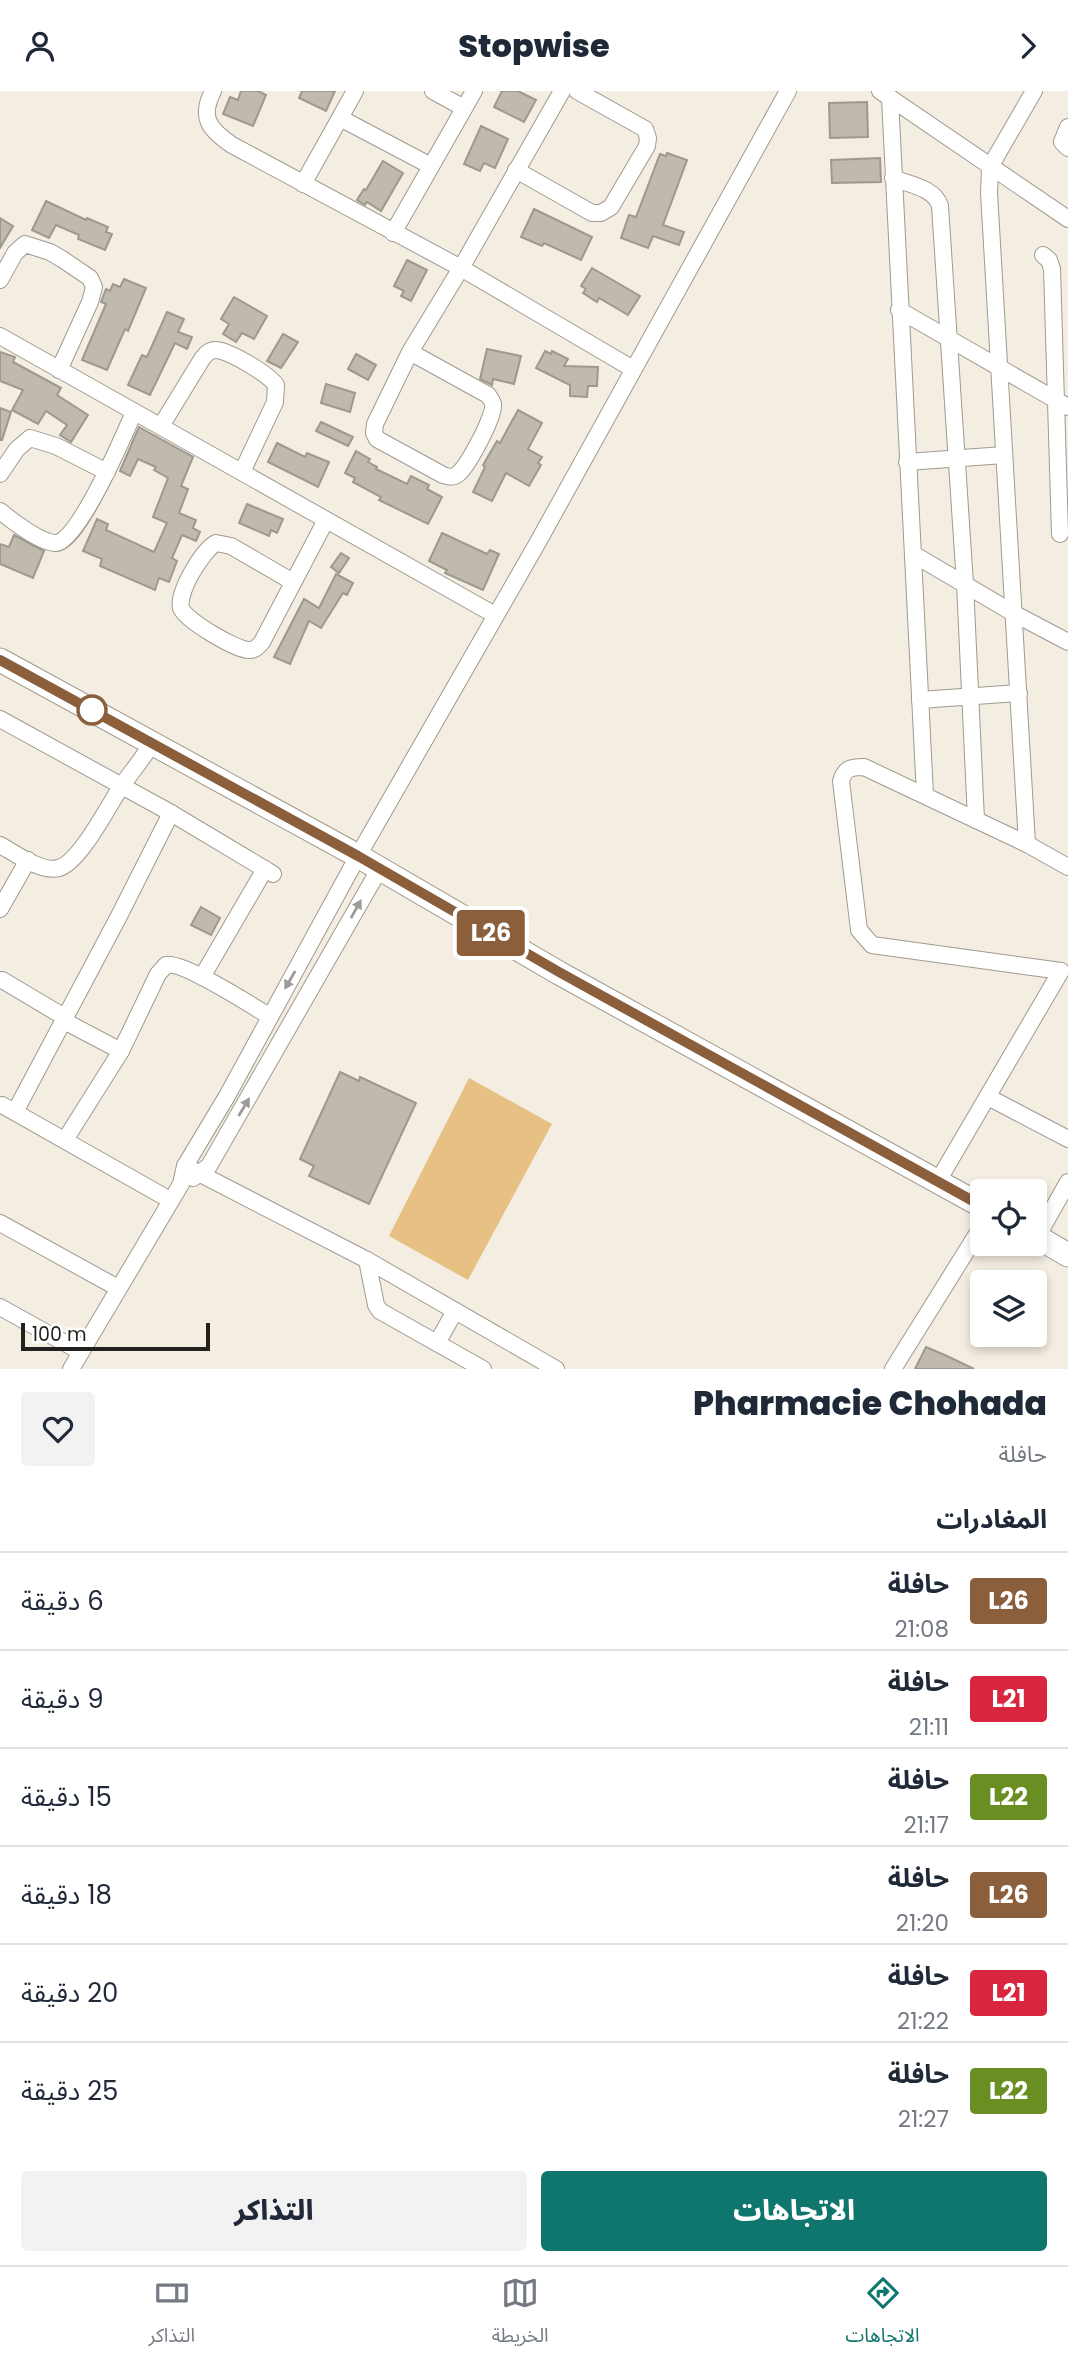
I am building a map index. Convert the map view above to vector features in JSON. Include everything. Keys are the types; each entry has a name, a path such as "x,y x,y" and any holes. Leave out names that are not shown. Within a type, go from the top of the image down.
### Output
{"highway":[{"path":"0,660 358,856 559,972 970,1199"},
{"path":"1047,1243 1068,1255"}],"street":[{"path":"213,91 206,108 208,123 215,133 303,184 461,268 633,369"},
{"path":"303,184 355,91"},
{"path":"433,91 464,108"},
{"path":"393,233 474,91"},
{"path":"410,352 488,395 492,401 492,411 478,443 458,474 452,477 443,475 382,443 374,433 375,424 410,352 562,91"},
{"path":"516,170 592,213 601,213 611,207 647,146 648,138 645,128 578,91"},
{"path":"71,1369 181,1184 185,1166 227,1096 358,856 788,91"},
{"path":"1027,844 1016,614 989,193 990,167 1034,91"},
{"path":"885,94 1068,219"},
{"path":"885,94 893,178 925,795"},
{"path":"340,118 431,166"},
{"path":"1068,127 1062,142 1068,148"},
{"path":"893,178 933,194 938,199 965,584 976,820"},
{"path":"0,281 15,253 24,244 50,252 90,278 94,287 90,302 59,370"},
{"path":"1043,255 1049,260 1052,269 1061,403 1060,534"},
{"path":"899,310 1061,403"},
{"path":"0,336 495,615"},
{"path":"161,426 201,359 208,352 218,350 264,374 276,385 275,402 242,472"},
{"path":"0,511 42,540 57,544 65,540 92,501 134,412"},
{"path":"0,474 17,449 30,438 57,446 107,472"},
{"path":"907,462 1004,455"},
{"path":"293,582 231,546 216,543 204,554 191,573 180,603 181,610 189,618 234,646 255,649 262,642 326,520"},
{"path":"913,554 1068,642"},
{"path":"920,700 1019,693"},
{"path":"0,719 171,813 269,871 201,977"},
{"path":"0,845 51,869 61,868 89,839 121,786 152,743"},
{"path":"938,1181 1065,965 872,945 859,930 841,781 844,772 852,767 864,767 1027,844 1068,867"},
{"path":"170,1200 8,1109 65,1019 171,813"},
{"path":"1,904 28,860"},
{"path":"181,1184 201,1174 209,1166 380,869"},
{"path":"65,1140 121,1051 162,967 176,964 269,1016"},
{"path":"2,980 121,1051"},
{"path":"988,1097 1068,1139"},
{"path":"185,1166 367,1260 544,1367"},
{"path":"1047,1217 1068,1182"},
{"path":"0,1223 118,1288"},
{"path":"893,1369 970,1245"},
{"path":"367,1260 376,1305 380,1311 483,1369"},
{"path":"0,1307 81,1352"},
{"path":"437,1343 455,1311"}],"shaded area":[{"path":"469,1078 552,1124 468,1280 389,1236"}],"building":[{"path":"241,91 258,91 266,95 253,126 223,114 230,97 238,100"},
{"path":"302,91 335,91 326,111 299,98"},
{"path":"502,91 518,91 536,100 524,122 494,107"},
{"path":"867,102 868,137 830,138 829,103"},
{"path":"481,126 508,139 495,168 484,163 480,171 464,164"},
{"path":"667,153 687,160 663,225 684,232 679,245 653,236 648,248 621,238 629,215 636,217 660,154 666,156"},
{"path":"880,158 881,182 832,183 831,160"},
{"path":"383,161 403,173 381,211 367,202 365,205 357,200"},
{"path":"46,201 108,227 106,232 112,234 105,250 78,239 79,235 56,225 49,238 32,230"},
{"path":"534,209 592,237 581,260 544,243 542,246 521,237"},
{"path":"0,218 13,226 0,248"},
{"path":"407,260 427,270 411,301 401,296 404,291 394,286"},
{"path":"592,268 640,296 628,315 599,298 597,302 583,293 586,289 581,286"},
{"path":"124,279 146,288 128,331 125,329 107,370 82,360 106,304 101,302 106,289 110,291 113,284 120,287"},
{"path":"234,297 267,316 254,339 242,333 236,342 223,334 229,324 221,319"},
{"path":"167,312 184,319 178,332 192,337 187,349 175,343 150,395 128,385 142,355 147,357"},
{"path":"283,334 298,342 281,368 267,361"},
{"path":"487,349 521,356 514,384 493,379 492,385 480,379"},
{"path":"545,351 551,354 552,351 568,359 564,366 598,367 597,386 588,386 587,397 570,396 570,385 536,368"},
{"path":"0,352 15,357 13,362 61,388 57,395 88,415 71,442 60,435 67,425 46,411 38,424 12,410 23,390 0,381"},
{"path":"356,354 376,365 368,380 348,369"},
{"path":"326,384 355,393 350,412 321,403"},
{"path":"0,408 11,412 2,440 0,440"},
{"path":"518,410 542,423 528,449 542,457 538,463 541,465 529,486 506,473 492,501 473,492 485,467 483,465 497,441 500,443"},
{"path":"321,422 353,437 348,446 316,431"},
{"path":"139,427 193,457 181,486 188,489 179,513 196,520 193,528 200,532 196,541 182,535 172,558 177,561 169,582 159,578 155,590 100,566 102,559 83,551 97,519 108,524 106,530 154,552 167,523 153,517 168,478 154,470 156,467 138,459 130,476 120,471"},
{"path":"277,443 305,457 307,453 329,462 318,487 268,462"},
{"path":"356,451 370,459 368,462 377,467 376,469 407,484 411,476 429,485 427,489 442,497 428,524 379,500 381,497 353,482 355,478 345,473"},
{"path":"247,504 283,519 277,533 271,530 269,536 239,523"},
{"path":"442,533 487,554 490,550 499,554 483,590 445,573 447,570 429,561"},
{"path":"14,535 44,551 33,578 0,564 0,544 9,547"},
{"path":"341,553 349,558 339,573 331,567"},
{"path":"336,574 353,583 347,595 343,593 321,628 309,621 290,664 274,657 304,599 319,608"},
{"path":"201,907 220,918 211,935 191,925"},
{"path":"340,1072 359,1081 360,1077 416,1103 369,1204 309,1176 314,1166 300,1159"},
{"path":"926,1347 947,1356 974,1369 915,1369"}],"bus line":[{"name":"L26","path":"0,660 358,856 559,972 970,1199"}]}
